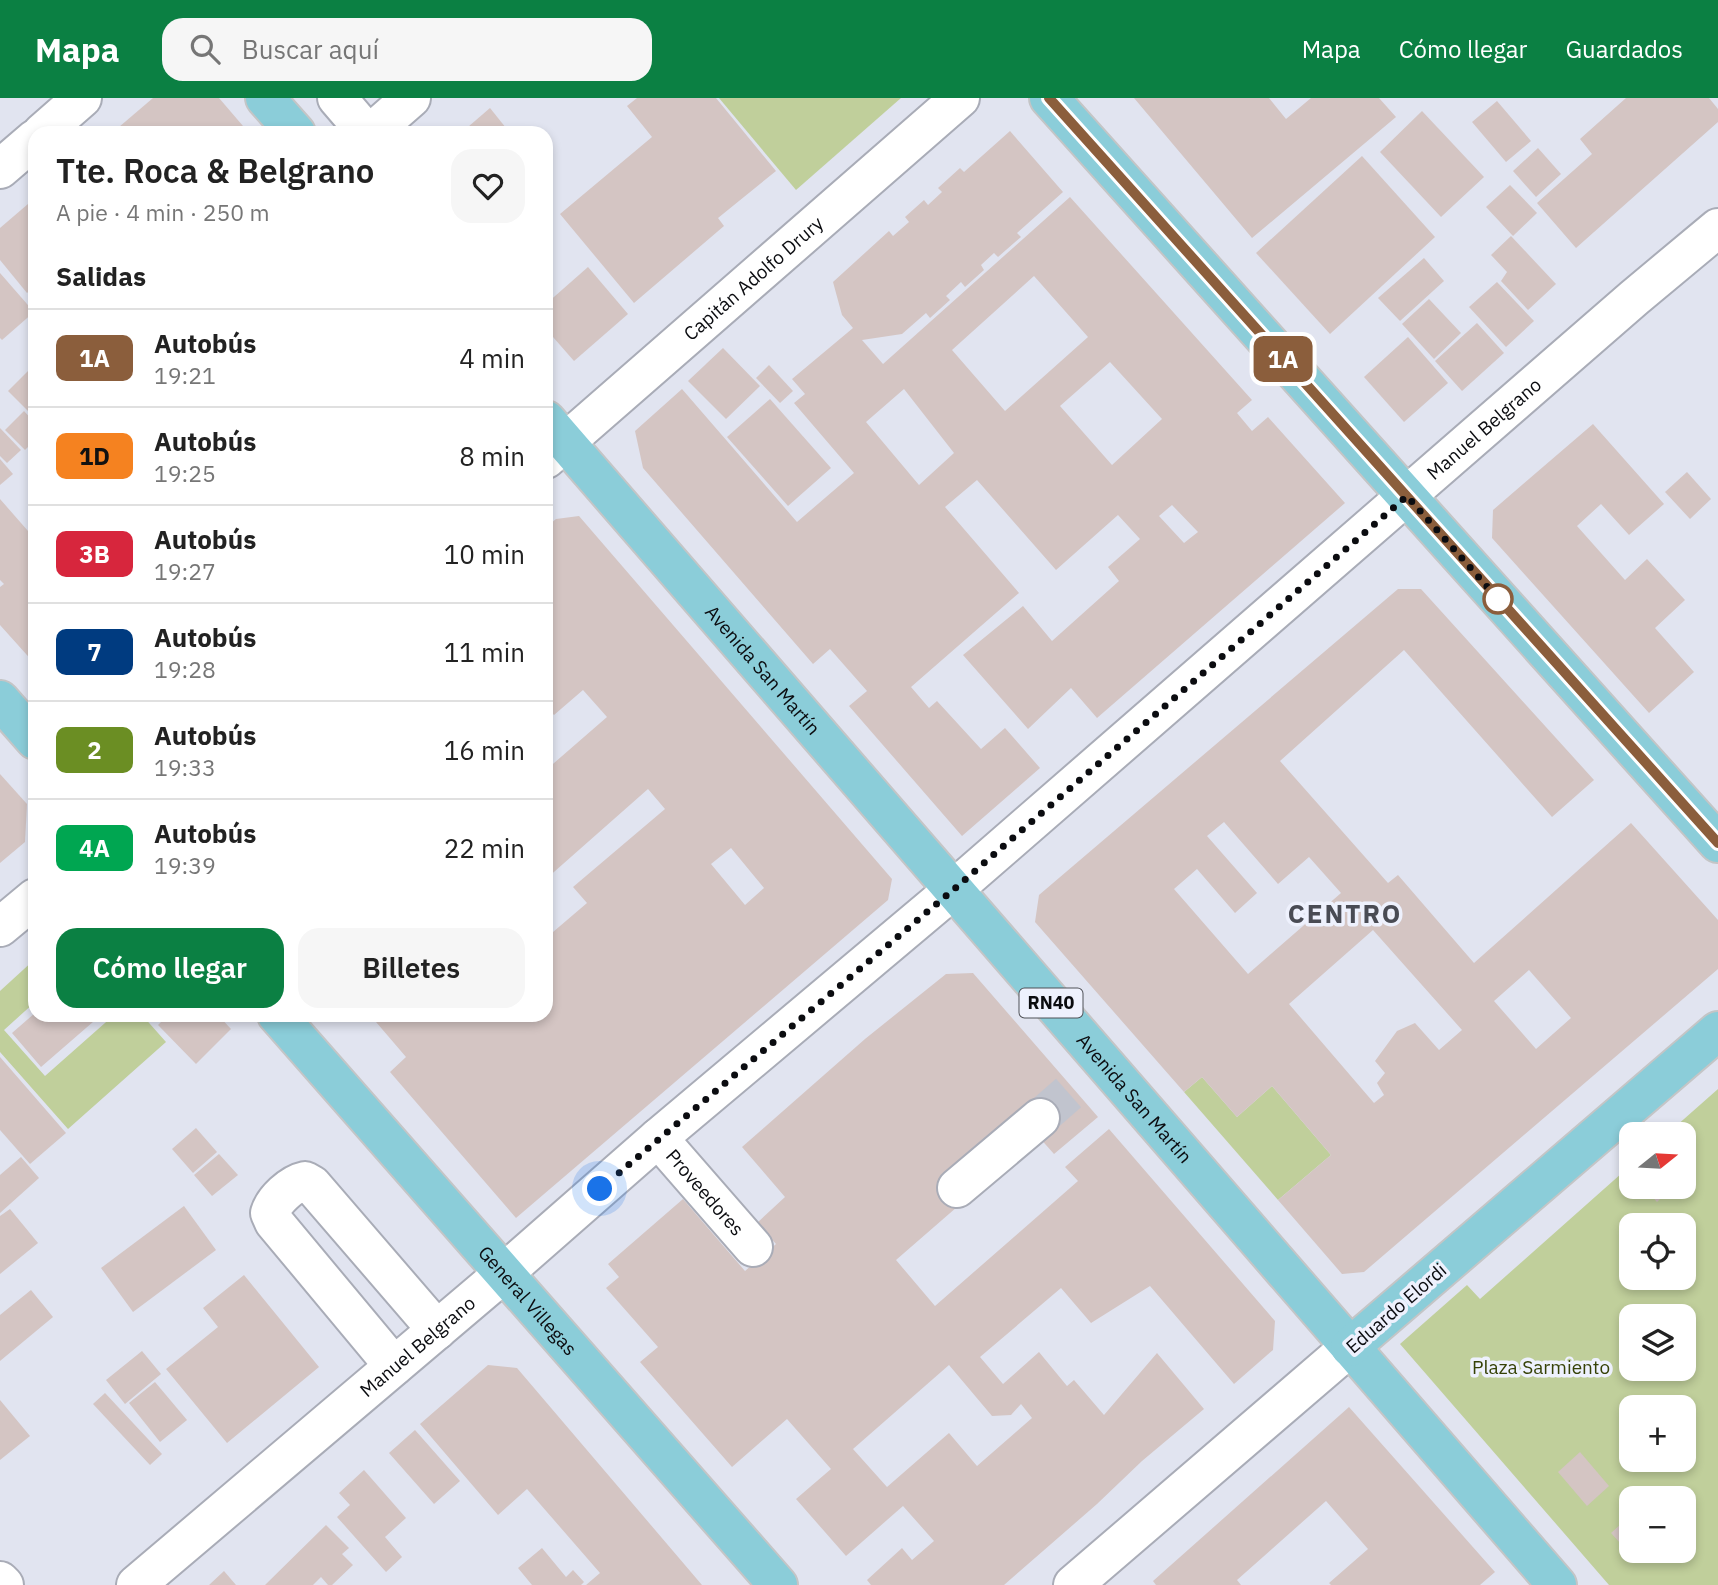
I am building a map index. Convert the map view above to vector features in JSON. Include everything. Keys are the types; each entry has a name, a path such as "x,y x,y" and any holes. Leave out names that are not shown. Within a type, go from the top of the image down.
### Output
{"main road":[{"path":"265,98 290,126"},
{"path":"1049,98 1718,843"},
{"name":"Avenida San Martín","path":"553,441 953,890 1557,1585"},
{"path":"0,700 28,732"},
{"name":"General Villegas","path":"282,1022 778,1585"},
{"name":"Eduardo Elordi","path":"1350,1347 1718,1031"}],"street":[{"path":"50,126 82,98"},
{"path":"337,98 363,126"},
{"path":"377,126 411,98"},
{"name":"Capitán Adolfo Drury","path":"553,439 960,98"},
{"path":"0,169 28,145"},
{"name":"Manuel Belgrano","path":"136,1585 953,890 1718,228"},
{"path":"0,927 28,904"},
{"path":"957,1188 1040,1118"},
{"name":"Proveedores","path":"659,1138 753,1247"},
{"path":"394,1366 274,1222 270,1213 273,1204 297,1183 305,1181 312,1185 437,1330"},
{"name":"Eduardo Elordi","path":"1073,1585 1350,1347"},
{"path":"0,1581 4,1585"}],"green space":[{"path":"719,98 901,98 796,190"},
{"path":"28,965 28,1008 4,1030 45,1076 106,1022 148,1022 166,1042 68,1129 0,1052 0,991"},
{"path":"1202,1077 1237,1117 1272,1086 1331,1155 1278,1200 1184,1092"},
{"name":"Plaza Sarmiento","path":"1718,1089 1718,1585 1609,1585 1400,1344 1467,1285 1480,1299 1619,1176 1619,1199 1696,1199 1696,1122 1681,1122"}],"building":[{"path":"153,98 219,98 243,126 120,126"},
{"path":"637,98 716,98 776,171 718,218 724,226 634,303 560,214 652,137 627,106"},
{"path":"1134,98 1269,98 1286,119 1311,98 1379,98 1396,117 1252,238"},
{"path":"1626,98 1709,98 1718,109 1718,122 1576,248 1537,203 1592,154 1580,139"},
{"path":"1497,101 1531,141 1506,162 1472,122"},
{"path":"490,108 504,126 469,126"},
{"path":"1422,111 1484,177 1441,217 1380,152"},
{"path":"1010,131 1063,192 1017,233 1021,237 998,257 994,253 981,265 984,270 965,287 961,282 946,296 950,300 930,318 926,313 902,334 862,340 883,364 1070,197 1252,400 1237,413 1252,431 1268,417 1345,503 1097,718 1071,688 1028,729 963,655 1023,606 1052,641 1119,581 1108,567 1140,539 1118,515 1056,570 977,480 945,507 1019,593 911,687 929,708 937,701 981,749 1005,728 1040,768 962,836 849,706 867,691 830,649 813,664 643,468 635,431 682,389 797,522 854,473 794,403 805,394 792,379 853,328 842,315 833,282 889,231 893,236 909,222 905,217 924,200 928,205 942,192 938,188 960,168 964,172","holes":["1034,276 1088,337 1005,411 952,350","1110,362 1162,419 1112,465 1060,406","904,389 954,453 919,485 866,422","1172,505 1198,532 1184,543 1159,516"]},
{"path":"1538,148 1561,174 1536,197 1513,171"},
{"path":"1362,156 1435,237 1330,334 1256,253"},
{"path":"1510,185 1537,213 1513,236 1486,207"},
{"path":"28,204 27,293 0,260 0,228"},
{"path":"1511,236 1556,284 1528,310 1501,281 1507,272 1491,255"},
{"path":"1424,258 1444,281 1400,321 1378,298"},
{"path":"588,267 628,314 574,361 553,337 553,298"},
{"path":"0,273 28,305 28,317 2,340"},
{"path":"1497,282 1534,321 1506,347 1469,307"},
{"path":"1429,299 1461,333 1434,359 1402,324"},
{"path":"1477,323 1504,353 1462,391 1435,361"},
{"path":"1408,337 1448,383 1404,422 1364,377"},
{"path":"723,348 760,386 726,419 688,381"},
{"path":"769,365 793,391 780,403 756,378"},
{"path":"28,371 28,411 8,391"},
{"path":"770,399 831,468 788,506 727,437"},
{"path":"24,411 28,415 28,447 25,450 5,430"},
{"path":"1593,424 1664,504 1629,535 1601,504 1577,526 1625,580 1647,559 1685,600 1655,628 1694,672 1649,713 1492,538 1493,510"},
{"path":"0,428 21,450 7,463 0,456"},
{"path":"0,459 13,474 0,485"},
{"path":"1687,472 1711,499 1690,519 1665,492"},
{"path":"0,499 28,531 28,656 0,625 0,587 4,584 0,580"},
{"path":"579,516 892,879 888,900 516,1218 390,1072 406,1057 376,1022 553,1022 553,932 587,903 573,887 665,809 648,789 553,873 553,764 607,717 583,690 553,714 553,521","holes":["731,848 764,888 745,905 711,864"]},
{"path":"1398,589 1421,589 1594,780 1552,817 1404,650 1280,761 1388,883 1398,875 1474,963 1631,823 1718,920 1718,969 1364,1272 1342,1274 1278,1200 1331,1155 1272,1086 1237,1117 1202,1077 1184,1092 1035,922 1039,895","holes":["1224,822 1278,884 1309,857 1341,893 1248,974 1174,889 1197,869 1235,913 1257,893 1207,836","1373,930 1462,1030 1439,1050 1415,1023 1397,1031 1375,1061 1385,1073 1377,1083 1384,1095 1374,1103 1289,1004","1529,970 1571,1018 1536,1049 1494,1001"]},
{"path":"0,774 27,804 25,842 0,863"},
{"path":"973,973 1098,1117 1054,1154 1038,1136 940,1188 957,1207 896,1260 935,1306 1078,1181 1065,1167 1109,1129 1275,1321 1273,1350 1234,1384 1150,1286 1091,1323 1061,1288 980,1357 1003,1384 1039,1352 1067,1386 1074,1380 1104,1415 1157,1353 1204,1409 1004,1585 871,1585 867,1580 902,1548 912,1560 934,1541 903,1506 846,1556 796,1499 831,1469 787,1419 732,1467 640,1362 658,1347 606,1288 619,1277 608,1264 683,1199 745,1271 776,1244 757,1223 785,1197 742,1147 865,1039 946,974","holes":["949,1365 992,1416 1011,1415 1021,1404 1032,1418 977,1466 949,1433 887,1487 853,1449"]},
{"path":"28,1019 28,1022 93,1022 41,1067 12,1033"},
{"path":"161,1022 224,1022 231,1029 196,1064 158,1025"},
{"path":"0,1057 66,1133 30,1164 0,1130"},
{"path":"196,1128 217,1152 193,1173 172,1149"},
{"path":"219,1154 238,1175 212,1196 194,1175"},
{"path":"21,1157 39,1178 0,1213 0,1175"},
{"path":"184,1206 216,1250 133,1312 101,1268"},
{"path":"10,1209 38,1243 0,1274 0,1216"},
{"path":"244,1275 319,1367 227,1443 166,1369 218,1327 203,1308"},
{"path":"31,1290 53,1317 0,1361 0,1315"},
{"path":"142,1351 161,1374 125,1404 106,1380"},
{"path":"488,1365 517,1368 702,1585 586,1585 600,1573 527,1489 498,1515 420,1424"},
{"path":"155,1382 187,1420 160,1442 129,1403"},
{"path":"105,1393 162,1454 150,1465 93,1404"},
{"path":"0,1400 30,1436 0,1460"},
{"path":"1349,1407 1495,1572 1480,1585 1331,1585 1329,1583 1368,1549 1326,1501 1237,1580 1241,1585 1156,1585 1153,1581"},
{"path":"415,1430 460,1481 434,1504 389,1453"},
{"path":"1580,1452 1609,1486 1587,1506 1558,1472"},
{"path":"364,1470 406,1518 385,1537 402,1557 386,1572 337,1517 350,1505 339,1493"},
{"path":"326,1525 349,1548 342,1554 353,1565 332,1585 328,1585 321,1577 313,1585 265,1585"},
{"path":"1619,1526 1619,1542 1611,1533"},
{"path":"542,1548 566,1577 573,1570 584,1582 581,1585 532,1585 518,1568"},
{"path":"224,1571 236,1585 209,1585"}],"tunnel":[{"path":"1040,1118 1073,1089"}],"bus line":[{"name":"1A","path":"1049,98 1718,843"}],"district":[{"name":"CENTRO","path":"1345,914"}],"route":[{"path":"600,1189 953,890 1407,496 1498,599"}]}
